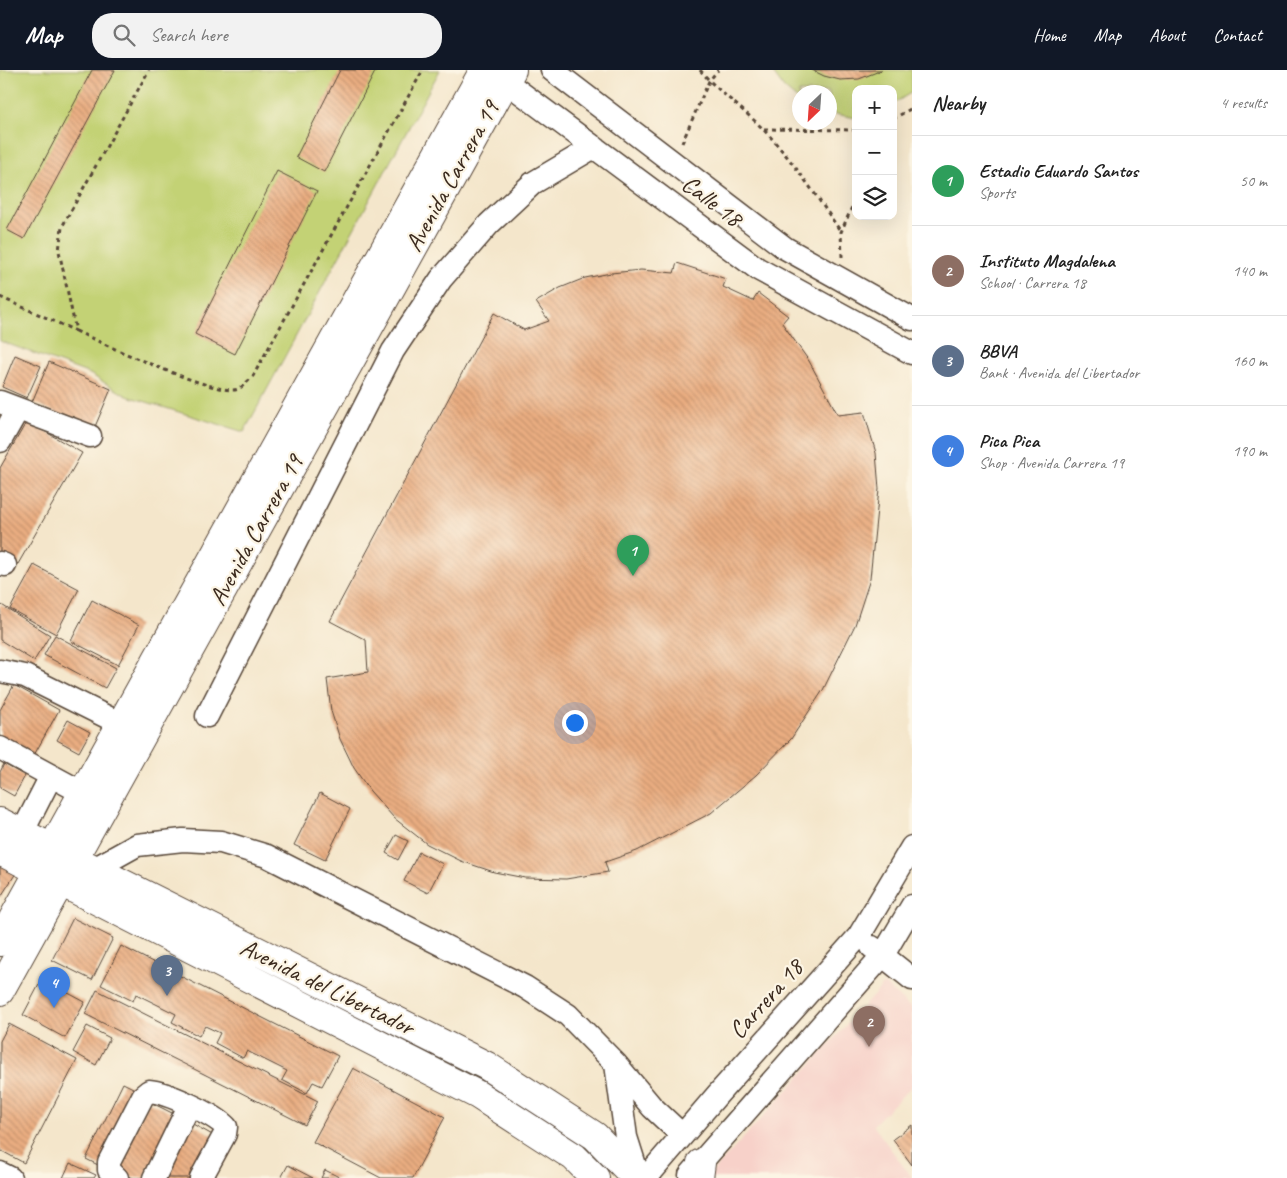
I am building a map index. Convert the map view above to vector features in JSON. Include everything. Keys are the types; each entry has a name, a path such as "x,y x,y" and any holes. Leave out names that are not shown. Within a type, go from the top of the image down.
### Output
{"main road":[{"name":"Avenida Carrera 19","path":"0,942 63,867 83,793 121,724 499,73"},
{"name":"Avenida Carrera 19","path":"0,991 63,867 499,73"},
{"name":"Avenida del Libertador","path":"11,828 63,867 478,1095 574,1157 595,1178"},
{"name":"Avenida del Libertador","path":"0,851 63,867 486,1066 595,1136 638,1178"}],"street":[{"name":"Calle 18","path":"552,70 785,248 912,319"},
{"name":"Calle 18","path":"499,73 758,270 912,353"},
{"path":"207,716 393,351 440,279 489,224 533,183 594,147"},
{"path":"0,442 9,405 90,436"},
{"path":"0,671 25,676 121,724"},
{"path":"0,748 83,793"},
{"path":"11,828 51,776"},
{"path":"63,867 137,845 183,840 221,842 267,856 525,987 568,1015 616,1064 652,1107 682,1136"},
{"name":"Carrera 18","path":"646,1178 859,936 912,847"},
{"path":"696,1173 882,955 912,906"},
{"path":"859,936 912,979"},
{"path":"616,1064 626,1137 638,1178"},
{"path":"117,1178 109,1170 109,1162 143,1096 149,1090 157,1091 189,1106 221,1122 226,1127 225,1134 201,1178"},
{"path":"154,1178 189,1106"},
{"path":"0,1173 10,1178"}],"path":[{"path":"76,332 59,251 62,227 149,70"},
{"path":"0,297 76,332 176,374 226,390 238,389 253,376 423,70"},
{"path":"700,70 709,81 763,129 793,163 841,232"},
{"path":"674,162 709,81 718,70"},
{"path":"897,117 912,108"},
{"path":"763,129 852,130"},
{"path":"842,280 841,232 852,207"}],"shaded area":[{"path":"884,984 912,1009 912,1086 873,1125 912,1178 707,1178"}],"green space":[{"path":"0,70 440,70 244,432 127,396 90,374 0,341"},
{"path":"771,70 912,70 912,92 897,101 897,85 852,85 852,117 837,114 837,85 792,85 792,95 784,88"}],"building":[{"path":"92,70 115,70 24,239 7,230"},
{"path":"340,70 376,70 324,172 296,157"},
{"path":"812,70 882,70 859,79 840,80 824,76"},
{"path":"277,171 317,191 235,354 195,334"},
{"path":"677,263 726,279 723,287 753,301 758,293 788,316 782,323 809,361 838,415 864,412 876,453 879,489 870,579 855,625 823,690 791,739 756,775 711,813 637,851 605,862 608,872 566,879 525,878 494,872 461,861 427,844 394,818 370,791 354,768 340,739 331,711 327,679 368,672 366,640 330,621 494,313 524,330 549,321 536,302 560,288 585,278 611,273 641,270 674,273"},
{"path":"15,355 41,366 27,398 2,387"},
{"path":"49,362 111,389 94,429 32,402"},
{"path":"27,421 82,453 18,564 0,554 0,468"},
{"path":"34,565 79,589 56,634 10,609"},
{"path":"92,600 139,625 118,665 71,641"},
{"path":"0,604 50,635 34,661 0,640"},
{"path":"55,635 116,668 105,688 44,655"},
{"path":"14,685 59,710 33,757 0,739 0,710"},
{"path":"68,720 90,732 79,752 57,740"},
{"path":"4,764 25,776 14,796 0,788 0,772"},
{"path":"320,793 350,809 325,860 294,845"},
{"path":"396,835 408,841 398,860 386,853"},
{"path":"419,852 443,864 428,893 404,881"},
{"path":"0,863 16,873 0,898"},
{"path":"73,918 113,938 92,980 52,960"},
{"path":"121,946 338,1056 322,1086 313,1082 307,1093 282,1080 287,1071 247,1051 243,1058 215,1043 220,1033 205,1026 199,1036 172,1022 176,1014 136,994 133,1001 101,985"},
{"path":"42,979 85,1002 65,1038 23,1015"},
{"path":"97,990 318,1101 305,1125 85,1014"},
{"path":"9,1024 77,1060 24,1163 0,1150 0,1041"},
{"path":"87,1026 110,1038 96,1065 73,1052"},
{"path":"353,1068 445,1117 413,1178 381,1178 313,1142"},
{"path":"123,1083 137,1090 100,1166 86,1159"},
{"path":"148,1101 176,1115 145,1178 133,1178 115,1169"},
{"path":"191,1123 216,1137 194,1178 160,1178"},
{"path":"912,1125 912,1165 893,1139"},
{"path":"70,1163 96,1175 94,1178 63,1178"},
{"path":"288,1165 313,1178 281,1178"},
{"path":"325,1170 341,1178 321,1178"}],"place":[{"name":"Estadio Eduardo Santos","path":"633,576"},
{"name":"BBVA","path":"167,996"},
{"name":"Pica Pica","path":"54,1008"},
{"name":"Instituto Magdalena","path":"869,1047"}]}
